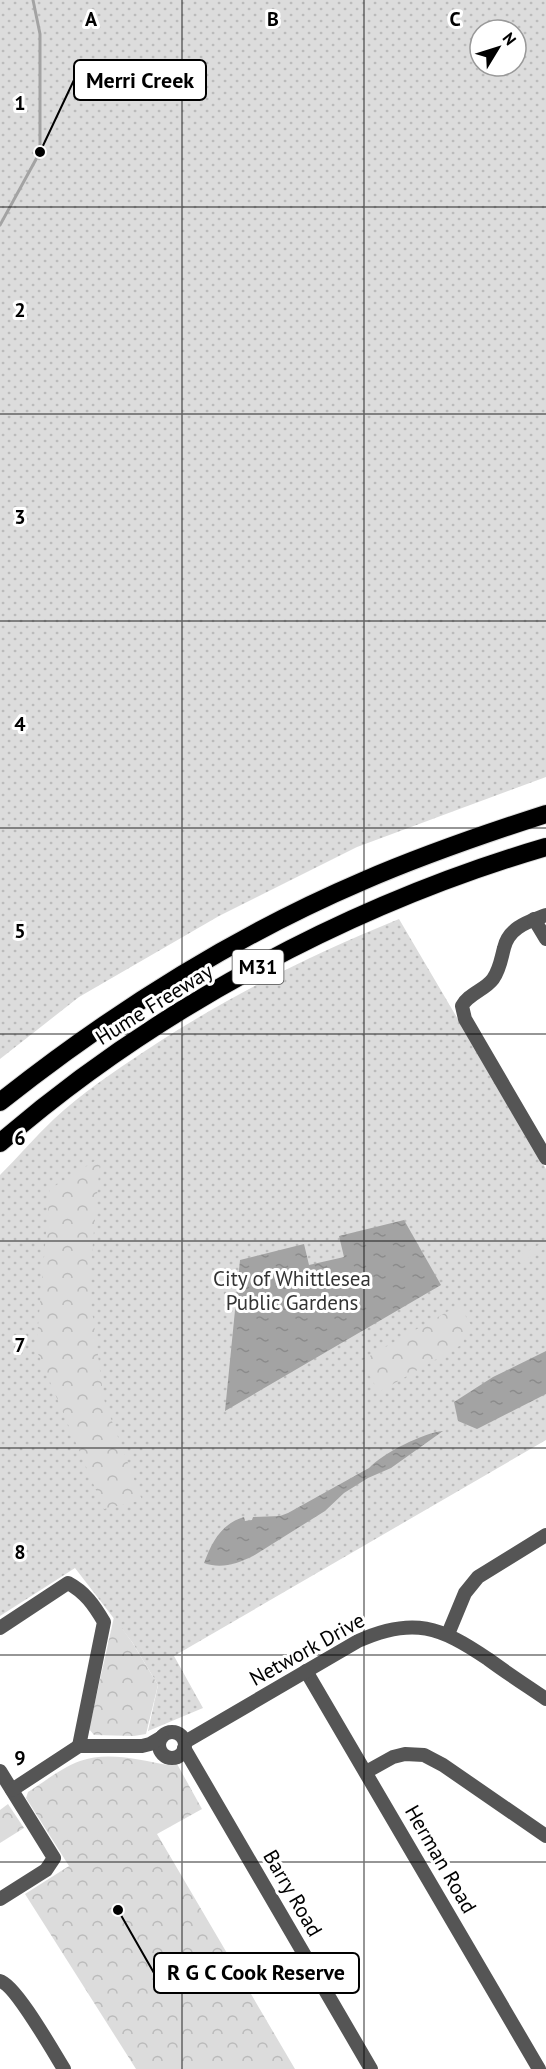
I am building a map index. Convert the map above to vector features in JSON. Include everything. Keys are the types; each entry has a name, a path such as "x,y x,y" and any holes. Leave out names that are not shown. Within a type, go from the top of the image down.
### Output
{"highway":[{"name":"Hume Freeway","path":"0,1102 62,1054 145,997 248,937 305,907 395,867 546,814"},
{"name":"Hume Freeway","path":"0,1143 109,1059 209,995 281,954 403,898 546,847"}],"street":[{"path":"546,939 540,917 520,925 511,933 504,945 500,966 493,979 482,990 465,1001 462,1010 465,1019 546,1158"},
{"path":"448,1634 465,1593 478,1577 546,1534"},
{"path":"0,1628 68,1583 81,1590 98,1612 104,1623 79,1746"},
{"name":"Network Drive","path":"178,1751 358,1641 390,1629 424,1628 448,1634 546,1699"},
{"name":"Herman Road","path":"306,1671 539,2069"},
{"path":"142,1746 172,1732 181,1736 178,1751"},
{"path":"162,1737 160,1747 178,1751"},
{"path":"12,1790 79,1746 142,1746 178,1751"},
{"name":"Barry Road","path":"178,1751 195,1770 371,2069"},
{"path":"366,1772 393,1757 405,1754 424,1755 443,1765 546,1836"},
{"path":"0,1772 54,1858 46,1870 0,1899"},
{"path":"2,1982 16,1995 64,2069"}],"green space":[{"path":"0,0 546,0 546,777 357,847 219,916 79,997 0,1059"},
{"name":"City of Whittlesea Public Gardens","path":"399,919 546,1169 546,1440 174,1656 203,1708 148,1731 158,1685 132,1642 75,1568 0,1616 0,1175 47,1126 75,1101 121,1067 175,1032 237,995 333,947"},
{"path":"98,1159 100,1161 89,1288 105,1403 142,1500 104,1509 36,1349 50,1189"},
{"path":"546,1241 546,1248 520,1263 517,1257"},
{"path":"459,1305 474,1330 465,1332 463,1344 379,1392 361,1361"},
{"path":"114,1617 158,1685 146,1734 94,1735 89,1729"},
{"path":"171,1753 202,1809 157,1834 295,2069 136,2069 25,1894 69,1866 26,1798 28,1792 66,1767 91,1758 124,1757 168,1765"},
{"path":"8,1804 24,1828 0,1843 0,1810"}],"water":[{"path":"404,1220 441,1285 225,1411 240,1260 304,1244 309,1265 344,1257 339,1236"},
{"path":"546,1351 546,1394 477,1429 458,1421 454,1402 493,1377"},
{"path":"443,1431 391,1468 368,1478 344,1493 325,1511 253,1556 229,1565 217,1566 204,1563 218,1535 236,1520 244,1517 245,1521 252,1520 253,1517 280,1516 288,1513 369,1468 404,1445"}],"waterway":[{"path":"0,225 40,152 40,34 33,0"}],"place":[{"name":"Merri Creek","path":"40,152"},
{"name":"R G C Cook Reserve","path":"118,1910"}]}
